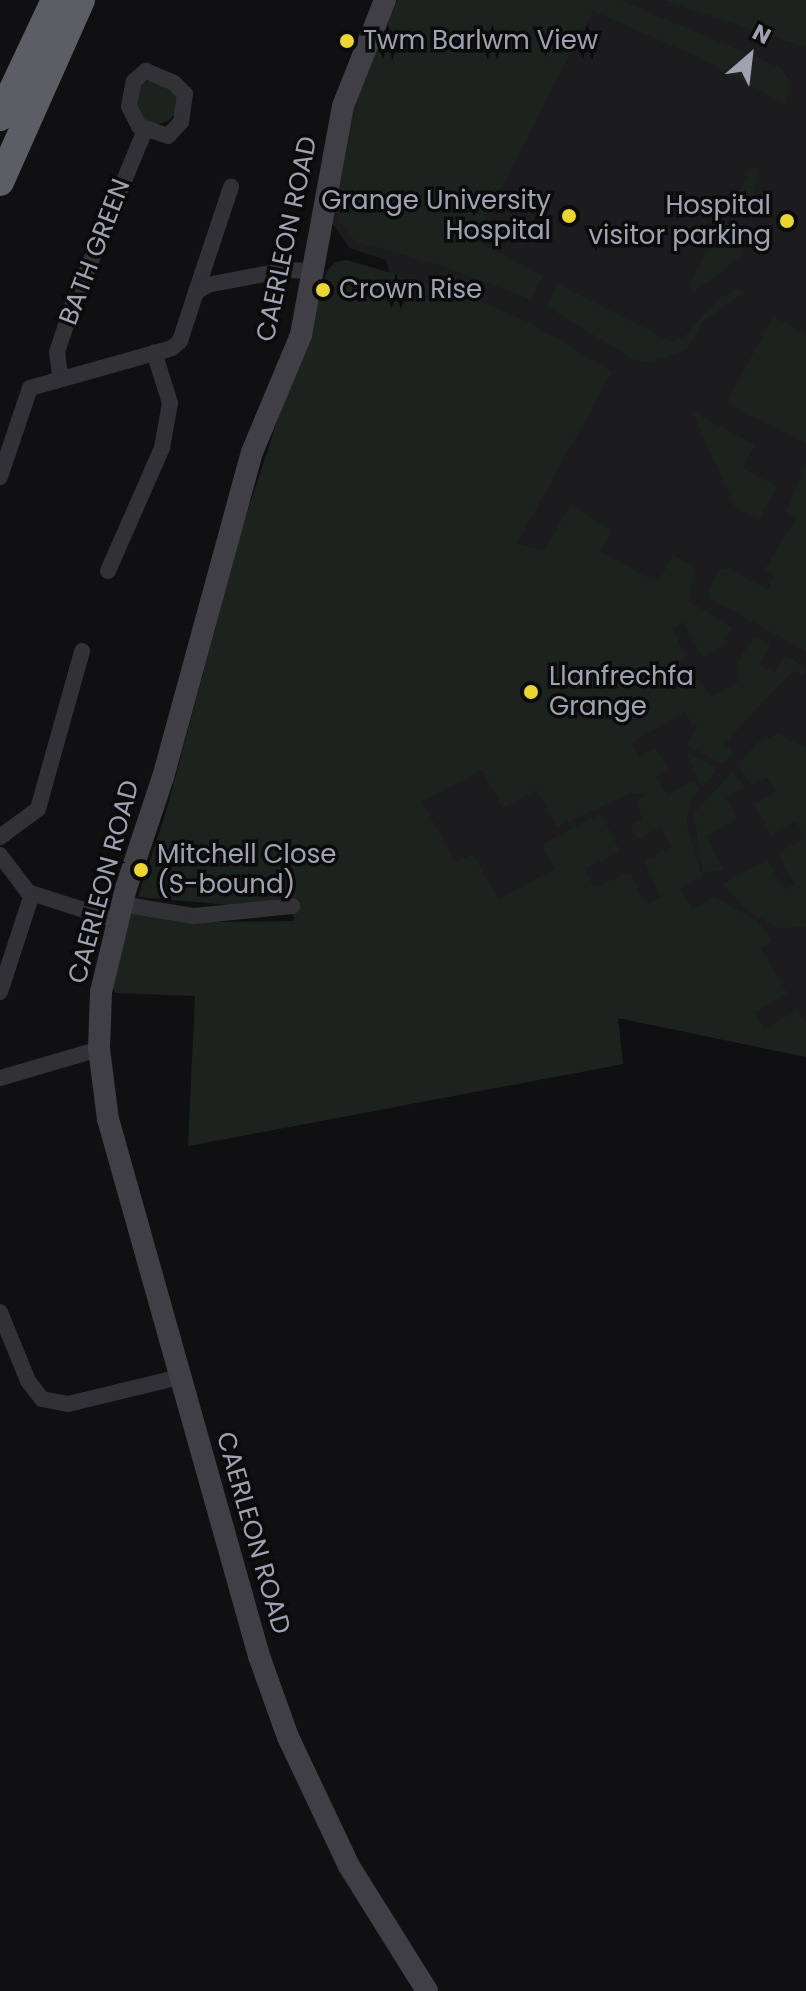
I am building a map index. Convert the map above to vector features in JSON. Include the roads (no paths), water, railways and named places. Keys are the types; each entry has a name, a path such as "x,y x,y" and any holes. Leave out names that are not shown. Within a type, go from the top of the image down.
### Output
{"highway":[{"path":"0,117 55,0"},
{"path":"0,182 81,0"}],"main road":[{"name":"CAERLEON ROAD","path":"385,0 343,106 301,335 252,452 120,912 101,992 99,1049 108,1119 259,1656 288,1737 349,1866 427,1991"}],"street":[{"name":"BATH GREEN","path":"60,375 57,352 72,307 145,130"},
{"path":"0,477 30,388 60,375 154,352 180,341 231,187"},
{"path":"196,292 286,270 312,271"},
{"path":"108,571 162,448 170,403 154,352"},
{"path":"0,837 38,809 82,651"},
{"path":"0,855 32,894 120,912 194,916 292,906"},
{"path":"0,992 32,894"},
{"path":"0,1078 99,1049"},
{"path":"0,1312 28,1381 42,1399 68,1404 180,1377"}],"place":[{"name":"Twm Barlwm View","path":"347,41"},
{"name":"Grange University Hospital","path":"569,216"},
{"name":"Hospital visitor parking","path":"787,221"},
{"name":"Crown Rise","path":"323,290"},
{"name":"Llanfrechfa Grange","path":"531,692"},
{"name":"Mitchell Close (S-bound)","path":"141,870"}]}
